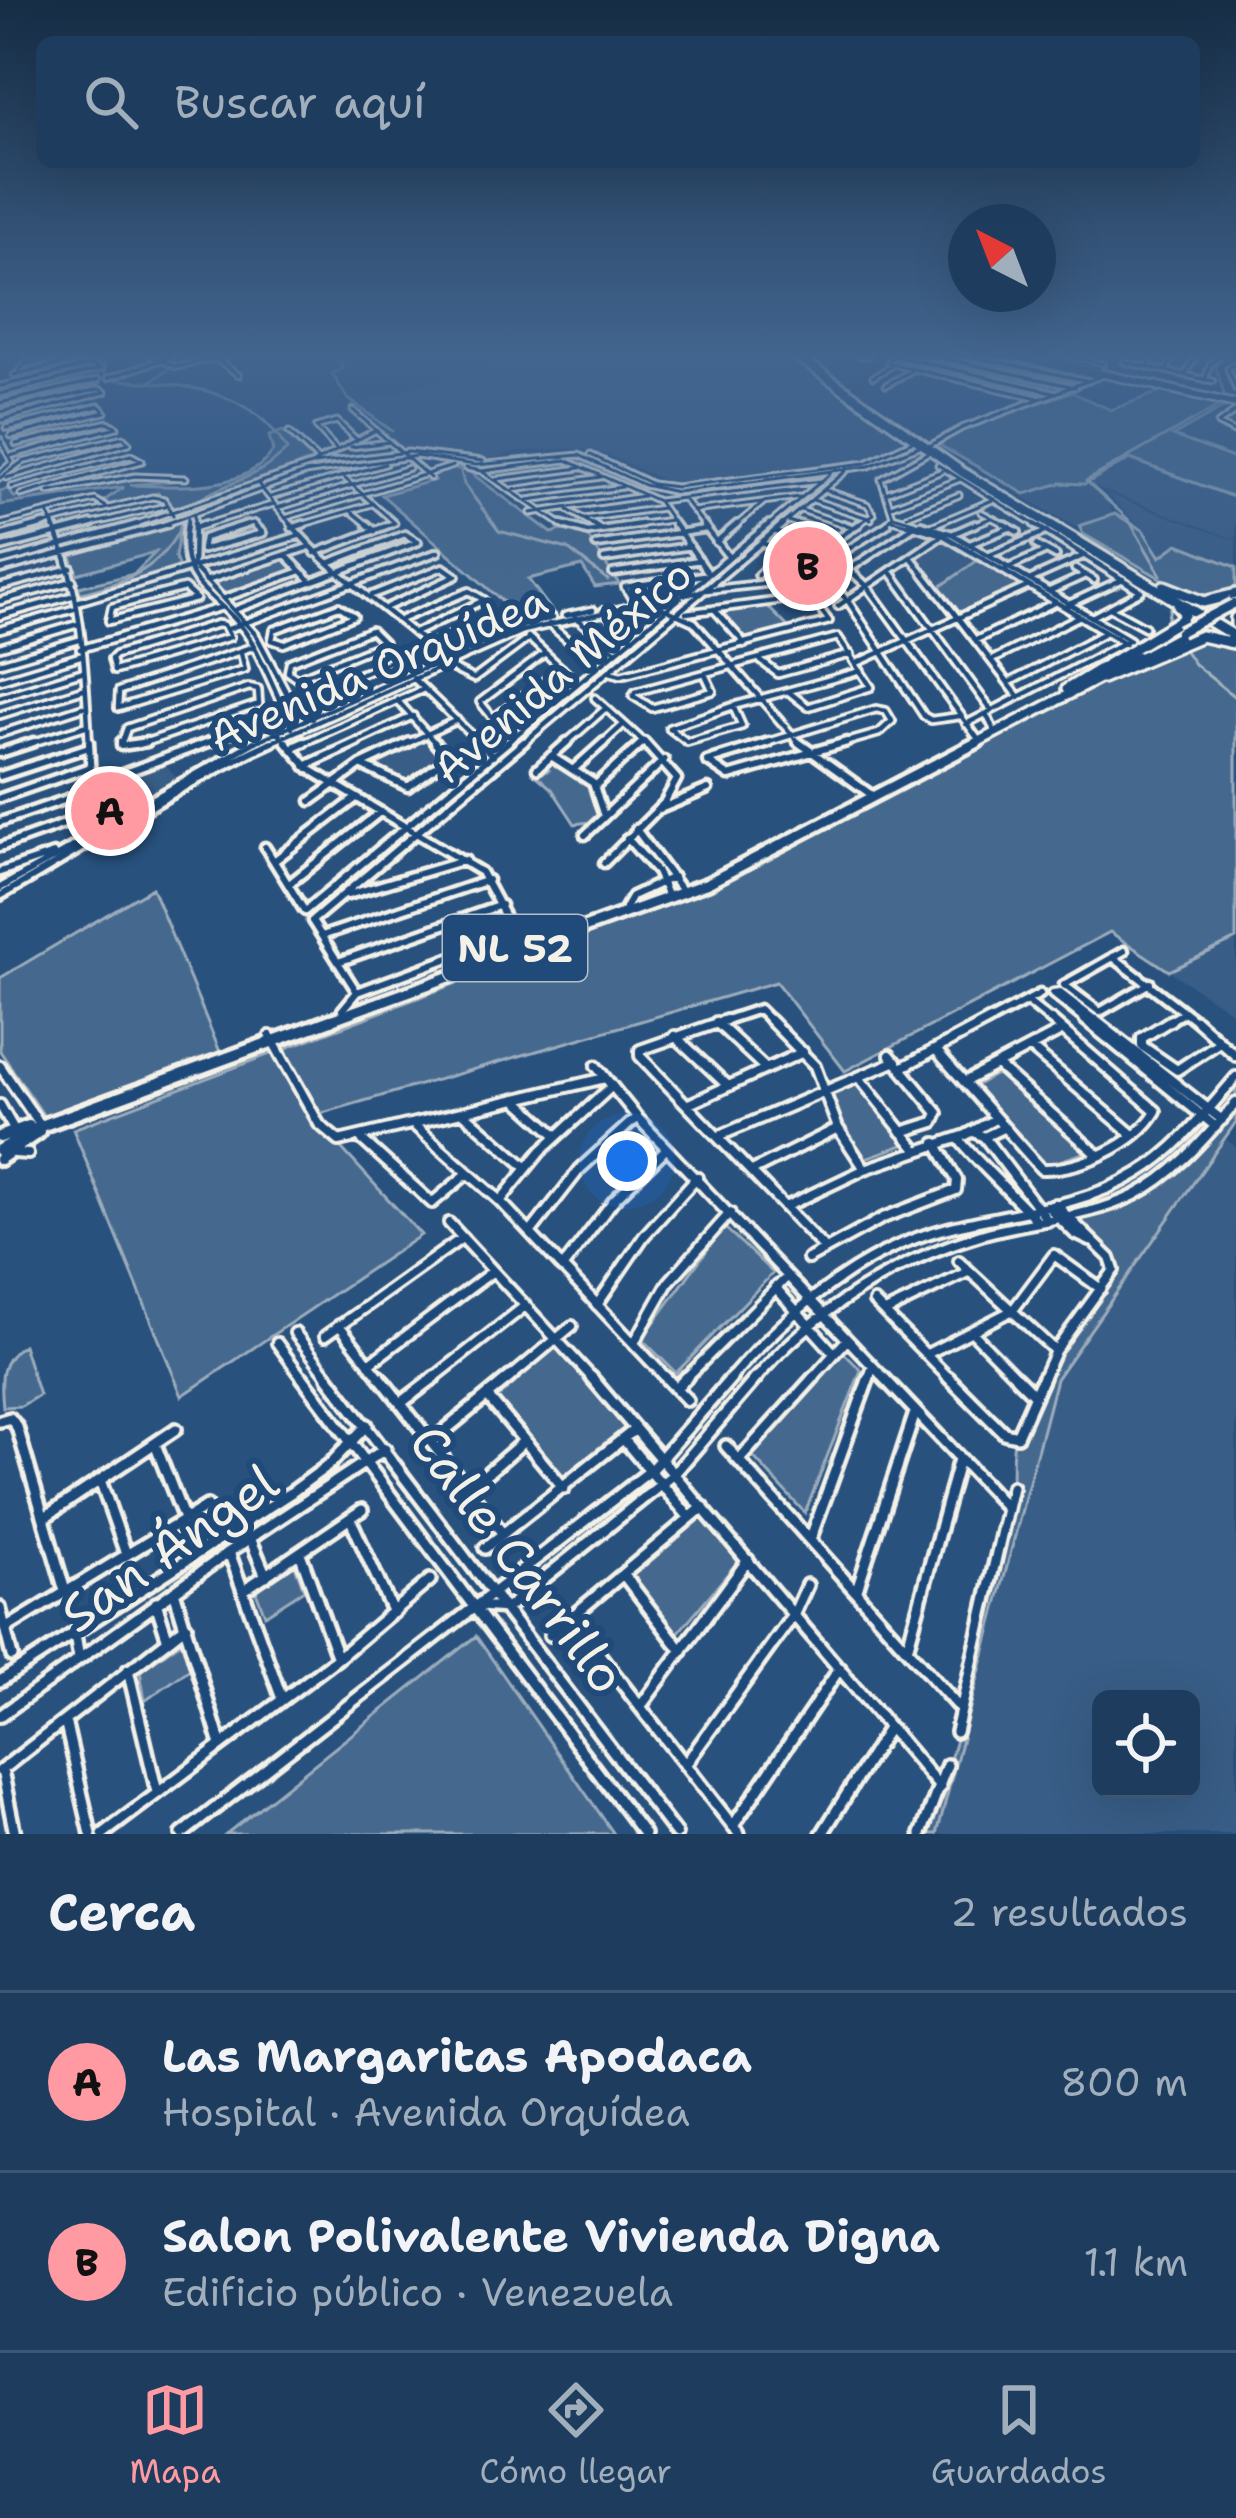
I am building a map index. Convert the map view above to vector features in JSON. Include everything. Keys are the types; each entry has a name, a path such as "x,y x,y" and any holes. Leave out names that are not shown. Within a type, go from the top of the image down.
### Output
{"highway":[{"path":"914,442 920,446"},
{"path":"914,442 1236,631"},
{"path":"1156,585 1204,602 1235,603"},
{"path":"1067,689 1184,617 1183,609 1156,585"},
{"path":"1095,681 1202,636 1236,631"}],"main road":[{"path":"987,733 1095,681 1235,603"},
{"path":"1067,689 1182,633"},
{"name":"NL 52","path":"272,1039 682,887 871,795 1067,689"},
{"path":"0,1145 272,1039 641,908 666,892 709,883 871,795"}],"street":[{"path":"14,442 22,463"},
{"path":"16,444 26,442"},
{"path":"0,462 7,454 63,442"},
{"path":"3,476 22,463 104,442"},
{"path":"3,476 127,442"},
{"path":"297,442 316,466"},
{"path":"331,442 339,449"},
{"path":"316,466 354,442"},
{"path":"339,449 389,442 428,477"},
{"path":"0,566 189,514 316,466 403,455 476,465 570,454 590,458 644,485 676,491 880,464 930,442"},
{"path":"920,446 881,479 893,518 952,534 1005,569"},
{"path":"7,454 3,476 22,495 135,476 186,478"},
{"path":"11,487 133,454 142,461 22,495"},
{"path":"273,503 403,455"},
{"path":"285,518 454,466 482,471 566,460 658,501 821,481"},
{"path":"195,527 409,467"},
{"path":"495,480 583,467"},
{"name":"Avenida México","path":"312,921 591,694 610,672 848,468"},
{"path":"886,493 942,469 1141,593 1092,616"},
{"name":"Avenida México","path":"305,911 834,470"},
{"path":"482,471 562,527 588,532 670,520"},
{"path":"918,472 927,477"},
{"path":"193,592 286,555 375,531 394,521 341,476"},
{"path":"510,490 605,477"},
{"path":"891,506 961,478"},
{"path":"260,485 312,550 350,584 402,619 449,664 474,679 529,638"},
{"path":"524,501 626,486"},
{"path":"816,488 868,504 872,516"},
{"path":"952,491 966,500"},
{"path":"0,536 159,496 176,518"},
{"path":"531,513 647,496"},
{"path":"904,520 959,496"},
{"path":"693,511 804,497"},
{"path":"682,498 729,558"},
{"path":"904,520 930,526 995,499"},
{"path":"0,524 95,500 108,508"},
{"path":"813,500 872,516"},
{"path":"658,501 710,574 719,578"},
{"path":"716,542 764,502"},
{"path":"292,529 372,504"},
{"path":"0,548 168,505"},
{"path":"565,508 601,530"},
{"path":"584,519 662,508"},
{"path":"800,510 856,528"},
{"path":"351,511 375,531"},
{"path":"48,512 74,581 87,768 98,837"},
{"path":"981,512 1018,532"},
{"path":"187,549 195,527 189,514"},
{"path":"189,514 187,549 192,571 244,624"},
{"path":"807,560 872,516"},
{"name":"Avenida Orquídea","path":"0,892 62,852 98,837 199,770 520,629 708,588 810,576 893,518"},
{"path":"952,534 991,518"},
{"path":"788,521 839,538"},
{"path":"187,549 201,545 205,537 253,523 263,530 206,551 201,545"},
{"path":"850,569 916,525"},
{"path":"930,526 1056,602 1092,616 1127,641"},
{"path":"970,544 1009,528"},
{"path":"596,545 706,529"},
{"path":"988,556 1047,531"},
{"path":"776,532 824,549"},
{"path":"235,610 418,542 405,534 327,563"},
{"path":"832,609 943,535"},
{"path":"0,616 76,602 192,571 298,536"},
{"path":"762,543 822,569 926,718 960,716"},
{"path":"1036,545 1056,556"},
{"path":"604,559 690,546"},
{"path":"758,575 784,551"},
{"path":"1005,569 1046,551"},
{"path":"228,629 228,638 120,672 111,659 217,624 228,629 244,624 438,552"},
{"path":"286,555 312,582"},
{"path":"733,706 743,725 686,742 668,725 859,667 1085,555"},
{"path":"911,557 1019,697"},
{"path":"838,559 868,587 966,724 987,733 989,712 891,572"},
{"path":"613,573 700,560"},
{"path":"369,596 442,566 456,576 387,607"},
{"path":"0,587 70,568"},
{"path":"1075,569 1094,580"},
{"path":"0,680 301,571"},
{"path":"634,602 625,587 710,574"},
{"path":"1049,592 1085,575"},
{"path":"797,578 832,609"},
{"path":"1067,605 1123,579"},
{"path":"0,601 74,581"},
{"path":"1029,584 1127,641"},
{"path":"184,588 193,592 193,600 109,621 112,607 184,588"},
{"path":"402,619 470,591 484,600 415,633"},
{"path":"681,614 813,596"},
{"path":"0,631 76,602"},
{"path":"648,602 681,614 790,735 871,795"},
{"name":"Avenida Orquídea","path":"602,611 648,602"},
{"path":"976,640 1056,602"},
{"path":"222,603 235,610 258,645 273,690 292,712 313,720"},
{"path":"260,657 244,656 119,691 118,708 243,670 244,656 258,645 272,640 284,644 355,615 336,606 274,630 272,640"},
{"path":"1110,608 1145,627"},
{"path":"714,609 746,644"},
{"path":"546,621 599,667 621,675 830,619 832,609"},
{"path":"290,703 508,611"},
{"path":"602,611 636,636 649,639"},
{"path":"574,616 617,652"},
{"path":"992,661 1081,616"},
{"path":"0,647 78,624"},
{"path":"520,629 569,675"},
{"path":"370,630 384,639 381,645 297,678 289,672 290,662 370,630"},
{"path":"1008,683 1106,632"},
{"path":"704,674 715,690 654,707 646,707 633,696 704,674 836,638 871,686 808,707 789,692"},
{"path":"0,663 79,640"},
{"path":"966,724 1127,641"},
{"path":"258,645 260,657 290,703 292,729"},
{"path":"545,652 480,702 493,718 562,668"},
{"path":"760,659 773,673 851,654"},
{"path":"608,659 619,665"},
{"path":"272,678 289,672"},
{"path":"0,697 81,673"},
{"path":"412,677 493,756"},
{"path":"579,683 664,760 677,779 657,810 604,863"},
{"path":"260,694 262,701 256,705 122,746 121,734 127,728 249,687 260,694 273,690"},
{"path":"0,715 82,689"},
{"path":"291,748 424,689"},
{"path":"361,765 404,787 448,758 398,700"},
{"path":"0,734 83,707"},
{"path":"537,769 607,708"},
{"path":"881,709 890,725 808,752 722,776 707,760 881,709"},
{"path":"0,822 292,712"},
{"path":"305,766 413,716"},
{"path":"311,802 361,765 457,720"},
{"path":"574,768 624,724"},
{"path":"0,754 85,726"},
{"path":"279,734 305,766 465,860 488,880 522,949"},
{"path":"596,786 644,741"},
{"path":"0,776 86,748"},
{"path":"551,756 596,786 604,816"},
{"path":"585,836 664,760"},
{"path":"0,798 87,768"},
{"path":"657,810 708,789"},
{"path":"274,861 356,798"},
{"path":"289,885 380,812"},
{"path":"0,847 92,814"},
{"path":"636,829 682,887"},
{"path":"290,835 297,843"},
{"name":"Avenida Orquídea","path":"34,872 98,837"},
{"path":"627,838 666,892 673,877"},
{"path":"265,847 358,992"},
{"path":"0,872 62,852"},
{"path":"342,896 465,860"},
{"path":"322,936 488,880"},
{"path":"338,962 500,904"},
{"path":"342,1010 358,992 514,934"},
{"path":"1124,951 1065,984 1098,1011 1150,982"},
{"path":"1113,957 1150,982 1236,1056"},
{"path":"1205,1113 1060,993 1053,994 1205,1113 1219,1123"},
{"path":"719,1136 825,1090 936,1050 1040,994"},
{"path":"936,1050 1038,1167 1053,1171 1098,1154 1133,1135 1155,1115 1155,1108 1028,1002"},
{"path":"824,1248 639,1052 759,1009 802,1052 825,1090 838,1128 865,1169"},
{"path":"1183,1012 1142,1038 1142,1046 1177,1070 1218,1043"},
{"path":"716,1022 765,1068"},
{"path":"964,1082 1062,1030"},
{"path":"675,1036 727,1085"},
{"path":"272,1039 319,1124 339,1142 608,1083"},
{"path":"1031,1048 1133,1135"},
{"path":"689,1104 802,1052"},
{"path":"896,1062 938,1117 902,1132"},
{"path":"0,1066 31,1131"},
{"path":"596,1066 637,1117 845,1342 1007,1508"},
{"path":"998,1066 1098,1154"},
{"path":"182,1834 650,1471 748,1358 808,1300 852,1270 907,1242 968,1221 1088,1196 1140,1172 1164,1156 1236,1077"},
{"path":"860,1078 916,1150"},
{"path":"500,1202 608,1083"},
{"path":"517,1100 557,1136"},
{"path":"476,1605 507,1608 662,1485 762,1371 821,1314 927,1254 1114,1204 1151,1186 1236,1103"},
{"path":"0,1105 31,1131"},
{"path":"464,1113 527,1168"},
{"path":"530,1233 580,1169 637,1117"},
{"path":"785,1207 865,1169 959,1138 995,1119"},
{"path":"414,1124 500,1202 687,1400"},
{"path":"752,1171 838,1128"},
{"path":"984,1137 1003,1128"},
{"path":"0,1145 19,1152 31,1131"},
{"path":"0,1145 31,1131"},
{"path":"974,1132 984,1137 1041,1207 1043,1222"},
{"path":"359,1137 432,1203 468,1173"},
{"path":"959,1138 962,1149"},
{"path":"874,1302 1014,1438 1021,1433 1055,1351 1114,1270 1110,1258 1065,1218 1041,1207 962,1149 934,1146"},
{"path":"808,1259 956,1190 957,1180 934,1146"},
{"path":"562,1268 614,1200 668,1148"},
{"path":"598,1305 644,1236 697,1177"},
{"path":"634,1343 687,1257 730,1213"},
{"path":"449,1223 623,1411 634,1430 940,1787"},
{"path":"325,1336 463,1238"},
{"path":"927,1354 974,1334 1013,1310 1052,1256 1061,1257 1101,1289"},
{"path":"959,1261 1055,1351"},
{"path":"369,1364 493,1271"},
{"path":"885,1312 970,1271"},
{"path":"676,1388 787,1277"},
{"path":"775,1286 834,1353"},
{"path":"401,1403 526,1306"},
{"path":"339,1325 503,1534"},
{"path":"432,1441 572,1326"},
{"name":"Calle Carrillo","path":"295,1333 676,1834"},
{"path":"974,1334 1034,1395"},
{"path":"739,1460 845,1342"},
{"name":"Calle Carrillo","path":"278,1343 644,1834"},
{"path":"810,1540 872,1369"},
{"path":"488,1396 564,1488"},
{"path":"856,1592 915,1413"},
{"path":"0,1421 10,1418 16,1426 65,1591"},
{"name":"San Ángel","path":"0,1681 292,1492 330,1464 367,1425"},
{"path":"46,1517 176,1429"},
{"path":"484,1548 634,1430"},
{"path":"625,1441 690,1518"},
{"path":"469,1489 524,1442"},
{"path":"155,1443 184,1519"},
{"path":"726,1446 960,1708"},
{"name":"San Ángel","path":"0,1716 250,1538 385,1449"},
{"path":"907,1649 959,1459"},
{"path":"100,1480 126,1552"},
{"path":"956,1732 1012,1486"},
{"path":"292,1492 297,1506"},
{"path":"5,1628 207,1506"},
{"path":"550,1635 704,1507"},
{"path":"244,1590 362,1510"},
{"path":"350,1519 393,1613"},
{"path":"250,1538 266,1576"},
{"path":"230,1552 282,1700"},
{"path":"300,1552 338,1658"},
{"path":"640,1707 748,1560"},
{"path":"622,1574 682,1651"},
{"path":"103,1834 338,1658 430,1580"},
{"path":"685,1765 794,1613 807,1585"},
{"path":"174,1591 221,1745"},
{"path":"156,1604 167,1640"},
{"path":"0,1608 13,1656"},
{"path":"571,1618 736,1830 839,1668"},
{"path":"15,1834 1,1770 186,1626"},
{"path":"75,1635 79,1659"},
{"path":"128,1670 157,1792"},
{"path":"65,1720 91,1834"},
{"path":"822,1834 889,1727"},
{"path":"921,1834 947,1765"}],"shaded area":[{"path":"270,442 294,442 313,460 176,511 158,493 109,505 105,500 124,487 0,505 0,491 8,489 14,497 132,477 183,480 130,485 208,484 246,474 273,451"},
{"path":"394,442 905,442 871,458 672,484 608,455 569,448 519,451 482,461 401,448"},
{"path":"1188,442 1236,442 1236,459"},
{"path":"1188,442 1236,459 1236,498 1130,459 1085,484 1061,483 1025,494 939,445"},
{"path":"1130,459 1236,498 1236,540 1088,484"},
{"path":"451,468 467,470 552,533 586,534 619,584 595,587 582,566 528,579 555,615 526,622 382,495 435,480 431,474"},
{"path":"1004,471 1057,484 1085,484 1102,494 1113,512 1075,527 984,473"},
{"path":"1107,494 1236,541 1236,586 1168,579 1136,523"},
{"path":"1115,514 1143,530 1160,557 1178,544 1236,567 1236,586 1209,601 1192,596 1083,534 1079,526"},
{"path":"181,521 175,557 180,571 81,598 79,587 134,574 156,552 77,574 70,553"},
{"path":"942,538 977,559 937,589 913,557"},
{"path":"283,558 297,571 224,596 211,582"},
{"path":"978,560 1023,586 958,616 937,589"},
{"path":"765,604 789,628 746,639 720,611"},
{"path":"1201,640 1236,646 1236,939 1169,971 1110,932 845,1071 776,982 312,1116 421,1235 182,1396 73,1129 723,882 1096,685"},
{"path":"428,737 445,755 407,786 370,765"},
{"path":"549,759 588,784 597,815 589,822 575,824 552,789 537,776 549,770 545,764"},
{"path":"162,761 176,777 97,828 95,786"},
{"path":"152,888 220,1052 44,1116 0,1051 0,978"},
{"path":"1236,939 1236,1015 1169,971"},
{"path":"1000,1072 1090,1151 1047,1165 975,1086"},
{"path":"1236,1077 1236,1122 1056,1379 937,1834 921,1834 951,1755 974,1668 1011,1488 1016,1433 1048,1368 1114,1266 1055,1204 1099,1190 1135,1170 1202,1116 1217,1126 1222,1119 1208,1109"},
{"path":"857,1083 906,1144 863,1159 842,1127 830,1091"},
{"path":"1223,1137 1236,1147 1236,1834 937,1834 1056,1379"},
{"path":"724,1227 773,1273 676,1373 642,1339"},
{"path":"23,1345 39,1395 21,1406 3,1407 3,1371"},
{"path":"558,1345 629,1424 559,1480 492,1398"},
{"path":"843,1352 861,1370 805,1513 749,1452"},
{"path":"702,1513 740,1559 678,1633 629,1575"},
{"path":"294,1563 304,1590 265,1615 255,1589"},
{"path":"476,1636 614,1834 226,1834"},
{"path":"182,1641 190,1669 145,1701 140,1671"}],"waterway":[{"path":"190,506 274,461 287,450 281,442"},
{"path":"1156,442 1086,481 1129,520 1161,575"},
{"path":"460,468 464,484 499,531 568,549 608,580"},
{"path":"79,594 141,571 164,552 183,522"},
{"path":"1166,627 1171,603"},
{"path":"1183,648 1194,664 1236,698"}],"place":[{"name":"Salon Polivalente Vivienda Digna","path":"808,566"},
{"name":"Las Margaritas Apodaca","path":"110,811"}]}
